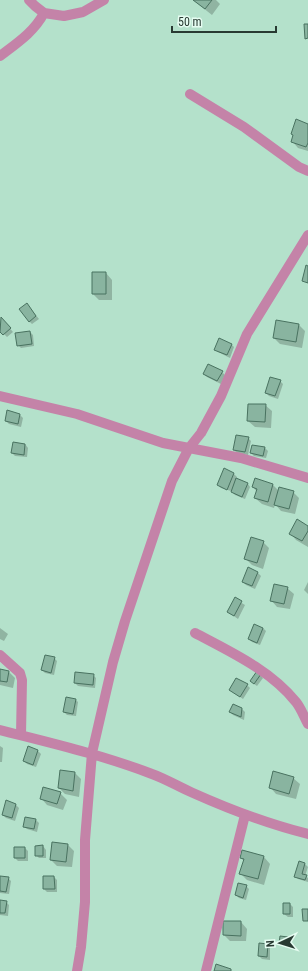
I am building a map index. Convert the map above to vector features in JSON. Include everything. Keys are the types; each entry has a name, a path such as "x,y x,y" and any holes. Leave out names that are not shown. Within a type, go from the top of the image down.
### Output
{"street":[{"path":"29,0 44,13 64,16 83,12 104,0"},
{"path":"0,56 28,35 40,21 44,13"},
{"path":"190,94 244,127 299,167 308,171"},
{"path":"77,971 81,947 84,910 85,840 92,753 125,621 172,481 189,448 201,433 221,396 247,334 308,235"},
{"path":"0,396 77,414 163,443 242,458 308,478"},
{"path":"195,633 246,660 271,677 297,703 308,724"},
{"path":"0,655 20,673 22,680 21,735"},
{"path":"0,730 92,753 154,774 193,793 246,815 280,827 308,834"},
{"path":"206,971 246,815"}],"building":[{"path":"193,0 212,0 205,9"},
{"path":"304,24 308,24 308,38 305,39"},
{"path":"296,119 308,124 308,143 306,147 291,142 293,135 291,134"},
{"path":"306,265 308,266 308,283 302,281"},
{"path":"92,272 106,272 106,294 92,294"},
{"path":"27,303 36,316 29,322 19,309"},
{"path":"1,317 11,328 3,335 0,332"},
{"path":"276,320 299,324 296,342 273,338"},
{"path":"30,331 32,344 17,346 15,333"},
{"path":"219,338 232,344 227,355 214,350"},
{"path":"208,364 223,371 217,381 203,374"},
{"path":"270,377 281,380 275,396 265,393"},
{"path":"248,404 266,404 265,422 247,421"},
{"path":"7,410 20,414 18,424 5,421"},
{"path":"236,435 249,437 245,452 233,450"},
{"path":"13,442 25,444 24,455 11,453"},
{"path":"252,445 265,447 263,456 250,453"},
{"path":"224,468 234,473 227,490 217,485"},
{"path":"236,478 248,483 242,497 231,492"},
{"path":"255,478 273,484 268,502 254,498 257,489 252,487"},
{"path":"279,487 294,491 289,509 274,505"},
{"path":"297,519 308,526 308,531 302,541 289,534"},
{"path":"251,537 264,541 257,563 244,559"},
{"path":"248,567 258,572 252,586 242,582"},
{"path":"274,584 288,587 284,604 270,601"},
{"path":"235,597 242,601 234,616 227,612"},
{"path":"254,624 263,628 257,643 248,639"},
{"path":"45,655 55,657 51,673 41,670"},
{"path":"0,669 9,671 7,682 0,681"},
{"path":"257,671 261,674 254,684 250,681"},
{"path":"75,672 94,674 93,685 74,683"},
{"path":"236,678 248,684 240,697 229,690"},
{"path":"66,697 76,699 73,714 63,712"},
{"path":"233,704 242,708 241,717 229,712"},
{"path":"28,746 38,750 33,765 23,761"},
{"path":"60,770 75,772 73,791 58,788"},
{"path":"273,771 294,777 289,794 269,788"},
{"path":"43,787 61,792 57,804 40,799"},
{"path":"6,800 16,804 12,818 2,815"},
{"path":"25,817 36,819 34,829 23,827"},
{"path":"52,842 68,844 66,862 50,860"},
{"path":"43,845 43,856 35,856 35,846"},
{"path":"14,847 25,847 25,858 14,858"},
{"path":"242,850 264,856 258,879 239,874 244,859 240,858"},
{"path":"299,861 305,863 302,874 307,875 305,880 294,877"},
{"path":"0,876 9,877 6,892 0,891"},
{"path":"43,876 54,876 55,889 43,889"},
{"path":"238,883 247,885 243,898 235,895"},
{"path":"0,900 7,901 5,913 0,913"},
{"path":"283,903 290,903 290,914 283,914"},
{"path":"302,909 308,909 308,921 303,921"},
{"path":"223,921 241,921 241,936 223,935"},
{"path":"280,936 288,937 289,944 279,943"},
{"path":"259,943 268,944 267,957 258,956"},
{"path":"216,964 231,969 231,971 214,971"}]}
